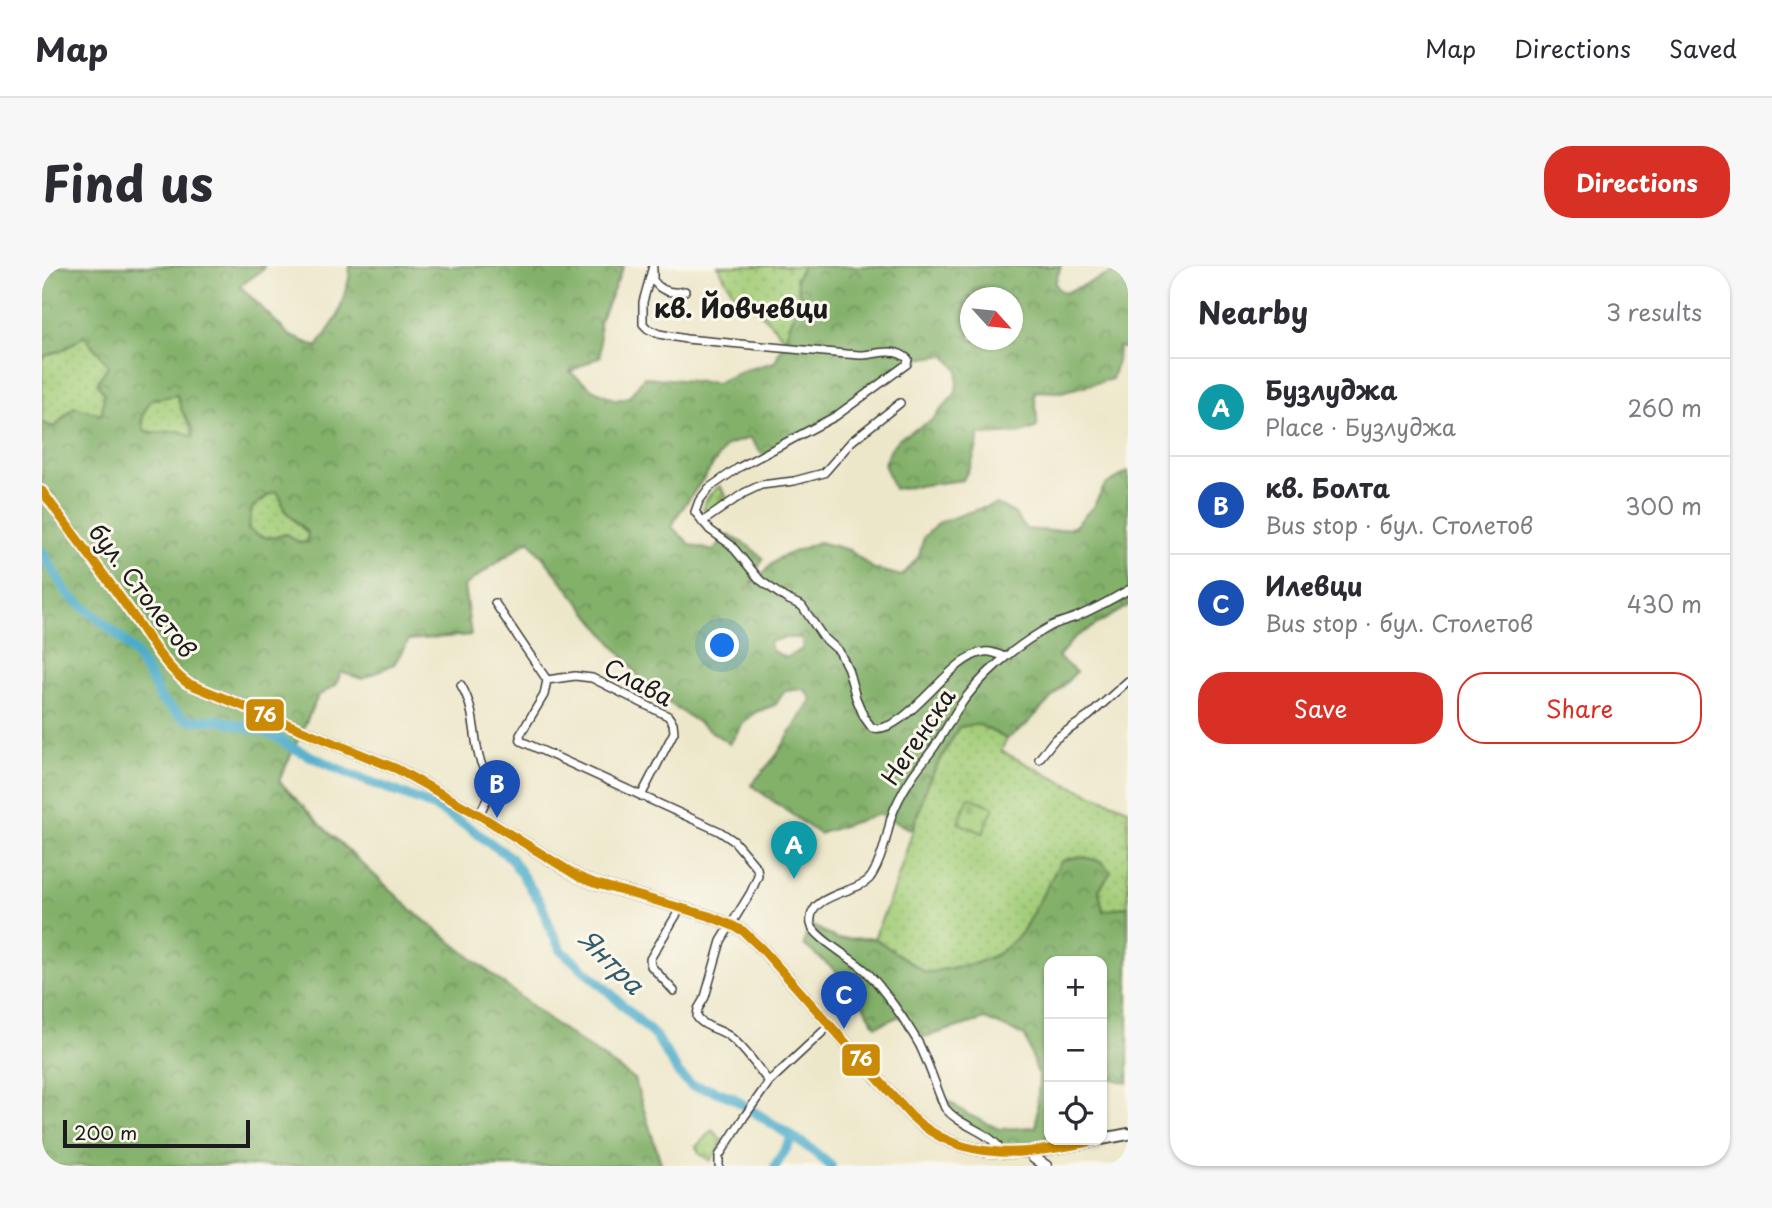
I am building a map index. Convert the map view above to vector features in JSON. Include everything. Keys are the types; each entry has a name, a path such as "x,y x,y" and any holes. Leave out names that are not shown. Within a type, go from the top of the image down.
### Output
{"main road":[{"name":"бул. Столетов","path":"42,491 134,617 149,642 173,673 187,683 397,769 479,815 579,877 709,916 743,931 920,1125 942,1139 973,1150 1003,1153 1064,1145"},
{"name":"бул. Столетов","path":"1107,1138 1128,1134"},
{"path":"1029,1151 1046,1166"}],"street":[{"path":"653,266 653,280 656,285 675,294 685,291"},
{"path":"653,266 643,302 643,324 659,334 846,354 895,352 908,359 907,364 836,416 738,468 709,488 695,512 710,530 731,545 760,580 785,598 802,606 823,637 839,651 864,717 872,728 879,729 890,725 904,715 955,667 974,655 984,652 1005,657"},
{"path":"702,522 744,493 761,485 794,481 824,472 852,441 900,403"},
{"name":"Негенска","path":"1003,1153 993,1140 964,1124 945,1108 918,1043 866,970 819,937 811,924 813,914 830,897 861,885 871,877 889,833 894,812 909,781 958,708 1005,657 1054,624 1075,617 1128,590"},
{"path":"495,603 547,680 544,695 520,735 521,741 719,831 734,841 757,868 758,876 751,892 721,941 697,1017 699,1022 735,1041 769,1082"},
{"name":"Слава","path":"547,680 575,676 592,678 668,716 673,723 674,732 640,796"},
{"path":"1039,758 1055,739 1089,716 1128,681"},
{"path":"461,685 468,697 475,721 480,761 492,789 479,815"},
{"path":"674,990 651,966 650,960 680,909"},
{"path":"719,1166 719,1156 769,1082 830,1025"}],"green space":[{"path":"42,266 264,266 264,269 240,286 289,335 317,347 338,316 350,266 624,266 599,323 601,356 570,372 594,390 616,400 629,397 644,377 717,383 742,371 775,362 800,297 796,279 803,266 1061,266 1055,283 1058,289 1065,293 1128,266 1128,349 1118,347 1112,379 1061,392 1035,391 1037,427 1022,433 979,435 977,447 963,480 894,489 884,464 899,438 931,421 956,393 958,370 945,355 916,359 836,416 763,455 750,438 727,445 672,527 691,545 713,551 729,535 750,547 763,558 751,584 780,557 819,542 849,550 874,569 902,576 919,556 924,537 938,523 997,504 1014,513 1026,529 1052,531 1074,527 1093,507 1105,485 1128,472 1128,606 1074,638 1058,657 1076,672 1026,725 1007,739 978,724 959,727 928,782 912,830 879,814 819,834 751,785 776,756 812,699 804,689 785,691 775,705 756,712 742,724 730,744 650,690 529,540 464,586 471,635 409,640 394,664 362,679 341,672 336,685 318,696 279,781 323,827 413,911 549,1020 634,1079 662,1166 42,1166 42,423 55,427 74,407 102,415 104,393 97,383 108,366 84,336 64,349 42,359","holes":["177,395 192,428 193,437 180,431 145,431 143,418 152,399","277,492 284,510 308,533 307,542 300,543 286,534 266,538 248,529 252,508","784,638 802,638 802,649 786,658 771,650 769,642"]},
{"path":"718,266 803,266 796,279 800,297 785,339 759,311 735,296"},
{"path":"84,336 108,366 102,415 66,414 55,427 42,423 42,359"},
{"path":"177,395 193,437 145,431 143,418 152,399"},
{"path":"720,486 729,500 710,513 703,508 710,495"},
{"path":"277,492 284,510 308,534 307,542 300,543 286,534 266,538 248,529 252,508"},
{"path":"978,724 1007,739 1001,751 1064,783 1128,809 1128,906 1103,912 1099,890 1040,900 1021,934 998,954 977,963 926,973 874,938 896,883 928,782 959,727"},
{"path":"969,797 994,807 983,833 958,823"},
{"path":"1081,856 1102,862 1111,872 1099,890 1103,911 1128,906 1128,1083 1107,1077 1107,956 1044,956 1044,1139 1000,1149 945,1108 947,1100 967,1114 999,1129 1036,1127 1039,1077 1025,1036 985,1019 918,1037 900,1016 876,1026 848,981 804,945 808,923 837,939 874,938 926,973 977,963 998,954 1021,934 1061,861"},
{"path":"712,1130 724,1142 710,1161 700,1154 696,1147"}],"waterway":[{"name":"Янтра","path":"42,552 67,593 134,652 161,700 178,714 189,720 220,720 276,736 289,746 349,774 440,810 510,857 540,902 561,950 657,1038 679,1074 692,1086 710,1089 733,1098 811,1149 831,1166"},
{"path":"775,1166 793,1137"}],"transit line":[{"name":"76","path":"42,491 158,652 187,683 397,769 479,815 579,877 709,916 743,931 911,1116 932,1132 953,1143 1000,1152 1024,1152 1070,1145"}],"place":[{"name":"кв. Болта","path":"497,818"},
{"name":"Бузлуджа","path":"794,879"},
{"name":"Илевци","path":"844,1029"}],"district":[{"name":"кв. Йовчевци","path":"741,309"}]}
